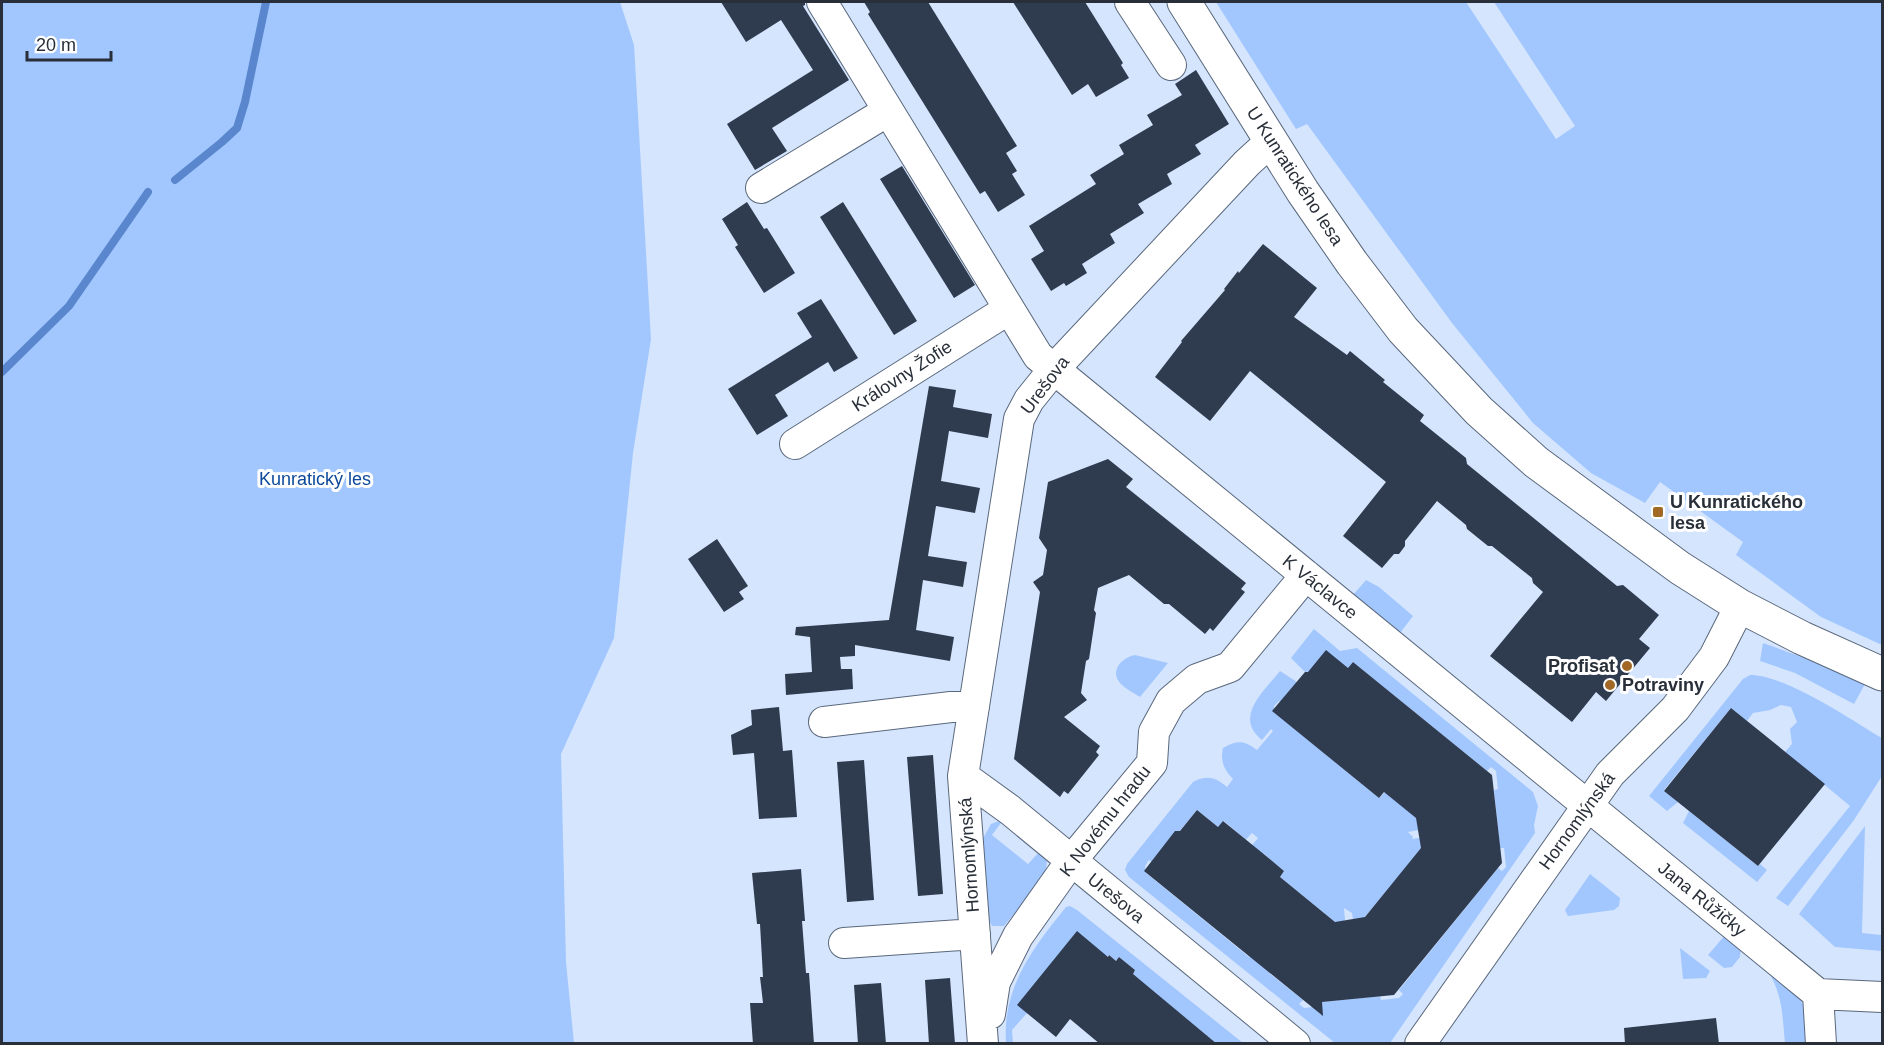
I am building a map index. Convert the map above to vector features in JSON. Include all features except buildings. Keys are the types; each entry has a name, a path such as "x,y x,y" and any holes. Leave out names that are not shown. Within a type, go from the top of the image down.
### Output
{"street":[{"path":"822,2 1038,356 1054,369"},
{"path":"1130,2 1171,65"},
{"name":"U Kunratického lesa","path":"1184,2 1303,192 1352,262 1403,330 1479,411 1536,462 1680,568 1740,606 1802,638 1882,674"},
{"path":"762,188 888,111"},
{"name":"Urešova","path":"1271,141 1247,163 1054,369 1029,400 1019,419 963,776 1010,810 1294,1044"},
{"name":"Královny Žofie","path":"795,444 1009,309"},
{"name":"K Václavce","path":"1054,369 1587,805"},
{"name":"K Novému hradu","path":"984,1044 995,982 1018,936 1071,861 1152,763 1155,732 1171,701 1197,678 1230,667 1306,575"},
{"name":"Hornomlýnská","path":"1420,1044 1610,774 1675,709 1714,657 1740,606"},
{"path":"824,722 951,707 974,707"},
{"name":"Hornomlýnská","path":"963,776 984,1044"},
{"name":"Jana Růžičky","path":"1587,805 1818,994"},
{"name":"Hornomlýnská","path":"844,943 975,934"},
{"path":"1821,1044 1818,994 1882,997"}],"green space":[{"name":"Kunratický les","path":"2,2 620,2 634,45 651,339 633,453 614,638 561,754 566,962 574,1043 2,1043"},
{"path":"1216,2 1466,2 1556,139 1575,126 1494,2 1882,2 1882,645 1821,617 1736,555 1743,542 1660,482 1645,503 1591,473 1533,423 1452,323 1307,124 1296,129"},
{"path":"1366,580 1379,587 1413,616 1400,633 1353,595"},
{"path":"1314,629 1340,651 1357,648 1533,792 1538,806 1534,825 1535,833 1390,1043 1335,1043 1129,877 1125,870 1127,864 1193,782 1211,778 1227,787 1233,779 1224,765 1223,748 1240,742 1257,750 1273,731 1271,729 1262,740 1250,722 1251,713 1254,704 1280,671 1297,682 1282,704 1279,701 1274,706 1275,713 1379,798 1385,792 1424,824 1419,830 1408,832 1413,837 1412,839 1419,838 1426,843 1359,924 1353,919 1352,913 1344,908 1345,920 1340,926 1280,877 1284,871 1264,854 1249,849 1258,838 1252,833 1242,844 1244,838 1224,821 1218,827 1197,810 1153,863 1149,860 1145,866 1146,873 1249,957 1255,951 1274,967 1269,973 1303,1000 1299,1004 1304,1008 1322,1006 1322,1002 1380,996 1381,1000 1399,998 1403,994 1399,990 1498,868 1502,871 1506,867 1504,848 1500,848 1494,790 1498,789 1496,771 1491,767 1487,771 1353,662 1348,668 1305,672 1291,658"},
{"path":"1763,643 1816,662 1865,684 1854,704 1795,673 1760,661"},
{"path":"1135,655 1168,663 1140,697 1122,685 1116,673 1122,661"},
{"path":"1750,675 1765,677 1799,690 1882,738 1882,776 1854,820 1788,906 1776,898 1850,806 1785,752 1792,744 1790,729 1797,722 1791,707 1781,705 1753,713 1747,721 1731,708 1664,790 1678,802 1667,811 1649,796 1743,679"},
{"path":"1689,811 1758,866 1760,864 1767,870 1757,882 1683,823"},
{"path":"1004,819 992,835 1028,864 1041,850 1047,861 1045,876 1004,926 992,926 986,914 981,842 991,824"},
{"path":"1865,826 1862,933 1881,935 1882,951 1835,947 1799,914"},
{"path":"1590,874 1620,898 1619,906 1614,910 1568,916 1565,910"},
{"path":"1070,906 1243,1043 1211,1042 1212,1040 1132,974 1135,970 1119,957 1116,961 1109,955 1027,1013 1012,1030 1013,1043 1006,1044 1009,1004 1022,970 1042,938 1066,907"},
{"path":"1726,934 1741,947 1740,957 1732,967 1724,968 1708,955"},
{"path":"1680,948 1710,971 1706,978 1683,979"},
{"path":"1765,967 1798,995 1805,1008 1809,1043 1785,1043 1778,994"}],"waterway":[{"path":"175,180 237,128 245,102 266,2"},
{"path":"2,372 69,306 148,192"}],"place":[{"name":"U Kunratického lesa","path":"1658,512"},
{"name":"Profisat","path":"1627,666"},
{"name":"Potraviny","path":"1610,685"}]}
